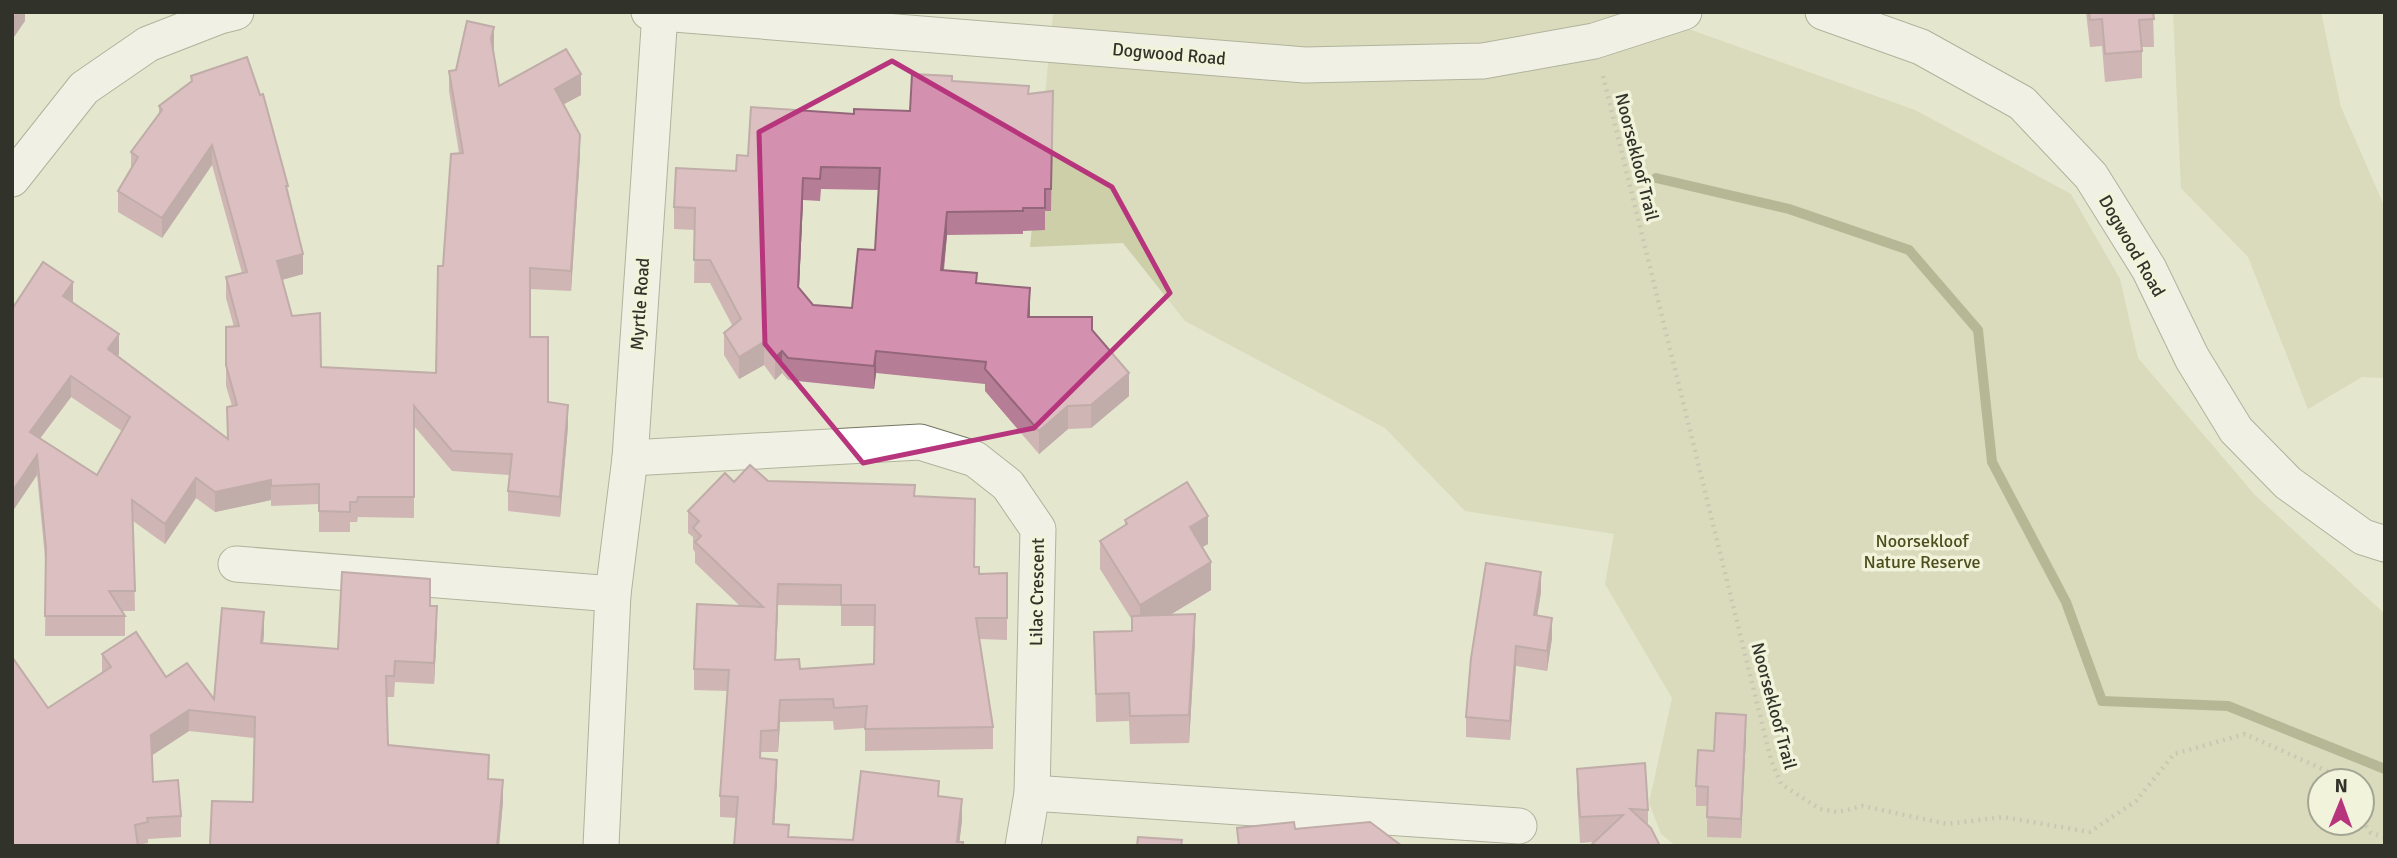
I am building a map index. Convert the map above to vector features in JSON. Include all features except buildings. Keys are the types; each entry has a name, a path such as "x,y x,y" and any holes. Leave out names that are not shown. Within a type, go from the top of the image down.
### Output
{"street":[{"path":"12,178 84,88 148,44 236,12"},
{"name":"Dogwood Road","path":"649,12 1305,65 1483,61 1594,41 1684,12"},
{"name":"Dogwood Road","path":"1823,12 1921,47 2022,103 2091,176 2149,269 2192,358 2236,430 2288,483 2363,537 2385,544"},
{"name":"Myrtle Road","path":"601,846 613,594 630,457 660,13"},
{"name":"Lilac Crescent","path":"630,457 920,442 975,459 1008,485 1038,529 1032,793 1023,846"},
{"path":"236,564 613,594"},
{"path":"1032,793 1519,827"}],"path":[{"name":"Noorsekloof Trail","path":"1594,41 1765,733 1781,784 1820,809 1838,812 1863,806 1947,824 2003,817 2090,832 2136,801 2174,754 2245,734 2318,767"}],"highlighted area":[{"path":"892,61 1112,187 1170,293 1034,428 863,463 765,344 759,132"}],"green space":[{"name":"Noorsekloof Nature Reserve","path":"1046,12 1641,12 1915,110 2071,194 2120,279 2138,358 2255,495 2385,614 2385,846 1676,846 1661,834 1649,803 1672,698 1605,584 1614,534 1465,511 1385,428 1185,321 1123,243 1030,247 1053,14"},
{"path":"2173,12 2321,12 2341,107 2385,208 2385,378 2362,377 2308,409 2248,257 2181,188"}],"waterway":[{"path":"1656,178 1789,209 1909,250 1978,330 1992,462 2066,602 2102,701 2228,706 2385,769"}]}
